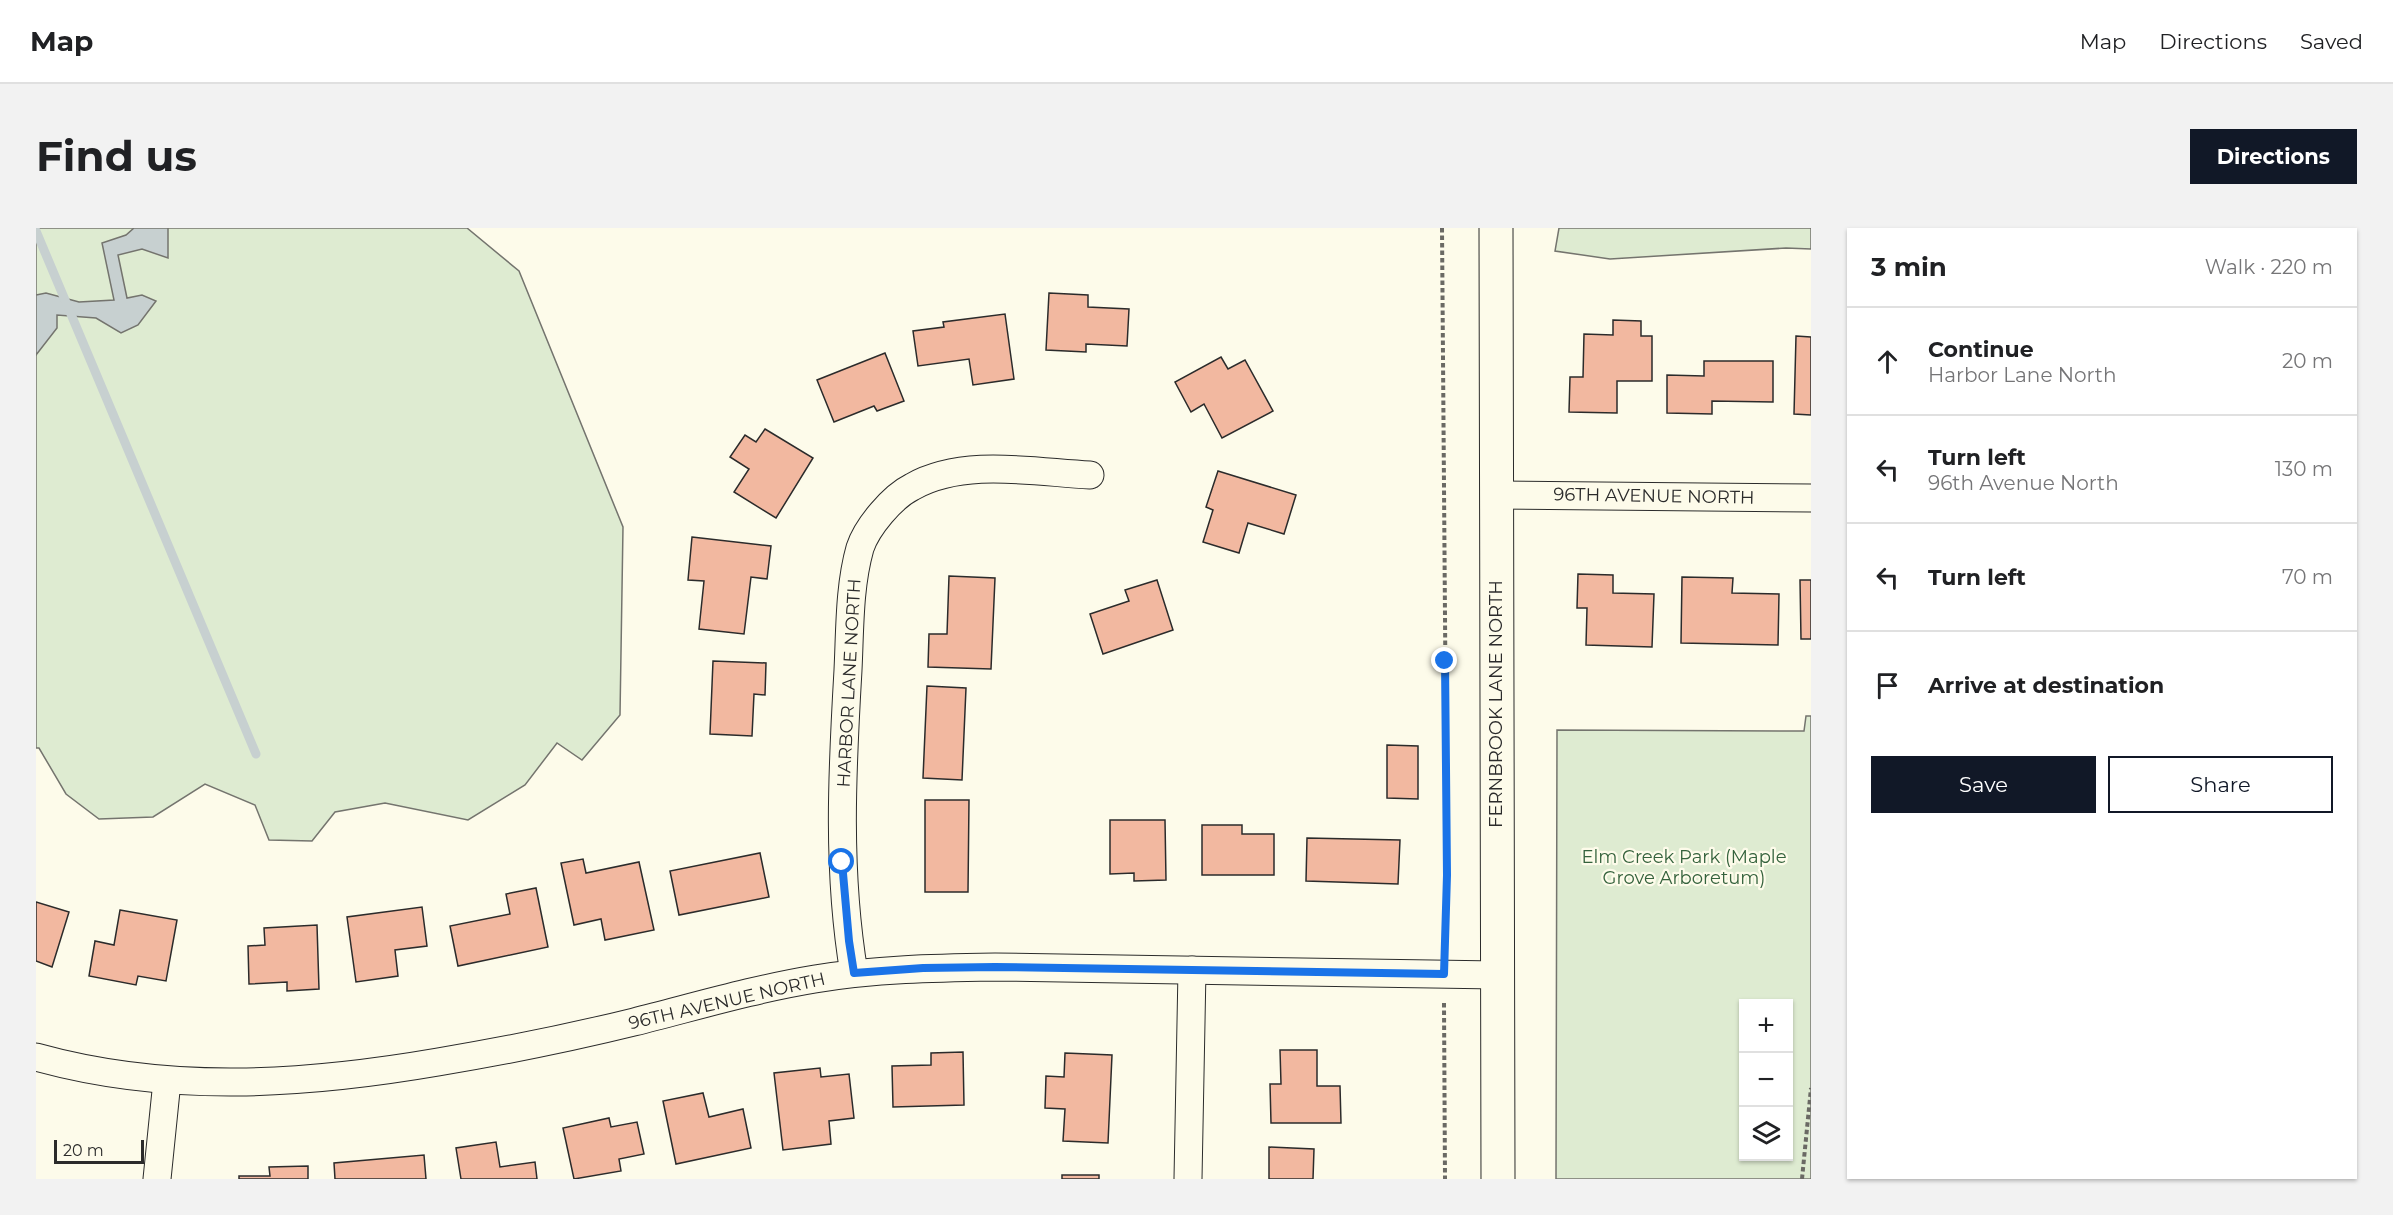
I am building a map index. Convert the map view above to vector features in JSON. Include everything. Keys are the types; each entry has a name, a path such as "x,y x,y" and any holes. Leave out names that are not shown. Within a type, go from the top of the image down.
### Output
{"street":[{"name":"FERNBROOK LANE NORTH","path":"1496,228 1498,1179"},
{"name":"HARBOR LANE NORTH","path":"854,973 842,862 842,774 853,580 861,546 880,514 910,487 942,473 980,469 1090,475"},
{"name":"96TH AVENUE NORTH","path":"1496,495 1811,498"},
{"name":"96TH AVENUE NORTH","path":"36,1057 68,1066 166,1081 233,1083 313,1080 505,1051 812,979 854,973 923,968 995,967 1497,975"},
{"path":"1188,1179 1192,970"},
{"path":"157,1179 166,1081"}],"path":[{"path":"1442,228 1447,864 1444,974 1445,1179"},
{"path":"1802,1179 1811,1088"}],"green space":[{"path":"36,228 467,228 519,271 623,527 620,715 582,760 557,743 525,785 468,820 385,803 335,812 312,841 269,840 255,805 205,784 153,817 99,819 66,794 39,748 36,748"},
{"path":"1559,228 1811,228 1811,249 1786,248 1610,259 1555,251"},
{"name":"Elm Creek Park (Maple Grove Arboretum)","path":"1806,716 1811,716 1811,1179 1556,1179 1557,730 1804,731"}],"shaded area":[{"path":"134,228 168,228 168,258 142,249 118,255 127,298 142,295 156,301 138,325 121,333 96,318 57,315 57,328 36,355 36,295 46,293 79,302 114,300 102,243 126,235"}],"building":[{"path":"1049,293 1088,295 1088,307 1129,309 1127,346 1086,344 1086,352 1046,350"},
{"path":"1005,314 1014,379 973,385 969,359 918,366 913,331 944,327 943,322"},
{"path":"1613,320 1641,321 1641,336 1652,336 1652,381 1617,381 1617,413 1569,412 1570,377 1583,377 1584,334 1613,335"},
{"path":"1796,336 1811,337 1811,415 1794,414"},
{"path":"885,353 904,401 877,411 874,406 834,422 817,380"},
{"path":"1221,357 1228,369 1245,360 1273,411 1222,438 1204,404 1191,412 1175,382"},
{"path":"1704,361 1773,361 1773,402 1712,401 1712,414 1667,413 1667,375 1704,376"},
{"path":"765,429 813,458 776,518 734,492 749,469 730,457 745,435 756,442"},
{"path":"1218,471 1296,495 1284,534 1248,523 1239,553 1203,542 1213,510 1206,507"},
{"path":"692,537 771,546 767,579 751,577 744,634 699,629 704,581 688,580"},
{"path":"1578,574 1613,575 1613,593 1654,594 1652,647 1586,645 1587,608 1577,608"},
{"path":"949,576 995,578 991,669 928,667 929,634 947,634"},
{"path":"1682,577 1733,578 1732,593 1779,594 1778,645 1681,643"},
{"path":"1157,580 1173,630 1103,654 1090,614 1129,601 1125,590"},
{"path":"1800,580 1811,580 1811,639 1801,639"},
{"path":"713,661 766,663 765,695 754,694 752,736 710,734"},
{"path":"927,686 966,688 962,780 923,778"},
{"path":"1387,745 1418,746 1418,799 1387,798"},
{"path":"925,800 969,800 968,892 925,892"},
{"path":"1110,820 1165,820 1166,880 1134,881 1134,873 1110,874"},
{"path":"1202,825 1242,825 1242,834 1274,834 1274,875 1202,875"},
{"path":"1307,838 1400,840 1398,884 1306,881"},
{"path":"760,853 769,897 679,915 670,871"},
{"path":"583,859 586,873 639,862 654,930 605,940 601,919 574,925 561,863"},
{"path":"536,888 548,947 458,966 450,926 510,914 506,894"},
{"path":"36,902 69,912 52,967 36,961"},
{"path":"422,907 427,946 395,950 398,976 356,982 347,917"},
{"path":"120,910 177,920 166,981 138,976 136,985 89,976 95,941 114,945"},
{"path":"317,925 319,989 287,991 287,982 249,984 248,946 265,945 264,928"},
{"path":"1280,1050 1317,1050 1317,1086 1340,1086 1341,1123 1271,1123 1270,1084 1281,1084"},
{"path":"963,1052 964,1105 893,1107 892,1066 931,1065 931,1053"},
{"path":"1065,1053 1112,1055 1108,1143 1063,1141 1065,1109 1045,1108 1046,1076 1064,1077"},
{"path":"820,1068 821,1077 849,1074 854,1118 829,1121 831,1144 783,1150 774,1073"},
{"path":"703,1093 709,1117 743,1109 751,1148 676,1164 663,1101"},
{"path":"609,1118 611,1127 637,1122 644,1154 619,1159 621,1171 574,1179 563,1128"},
{"path":"496,1142 500,1167 535,1162 537,1179 461,1179 456,1148"},
{"path":"1269,1147 1314,1149 1313,1179 1269,1179"},
{"path":"424,1155 426,1179 335,1179 334,1163"},
{"path":"308,1166 308,1179 239,1179 239,1176 270,1176 269,1167"},
{"path":"1062,1175 1099,1175 1099,1179 1062,1179"}],"waterway":[{"path":"36,231 256,754"}],"route":[{"path":"842,862 854,973 923,968 995,967 1444,974 1447,875 1445,661"}]}
